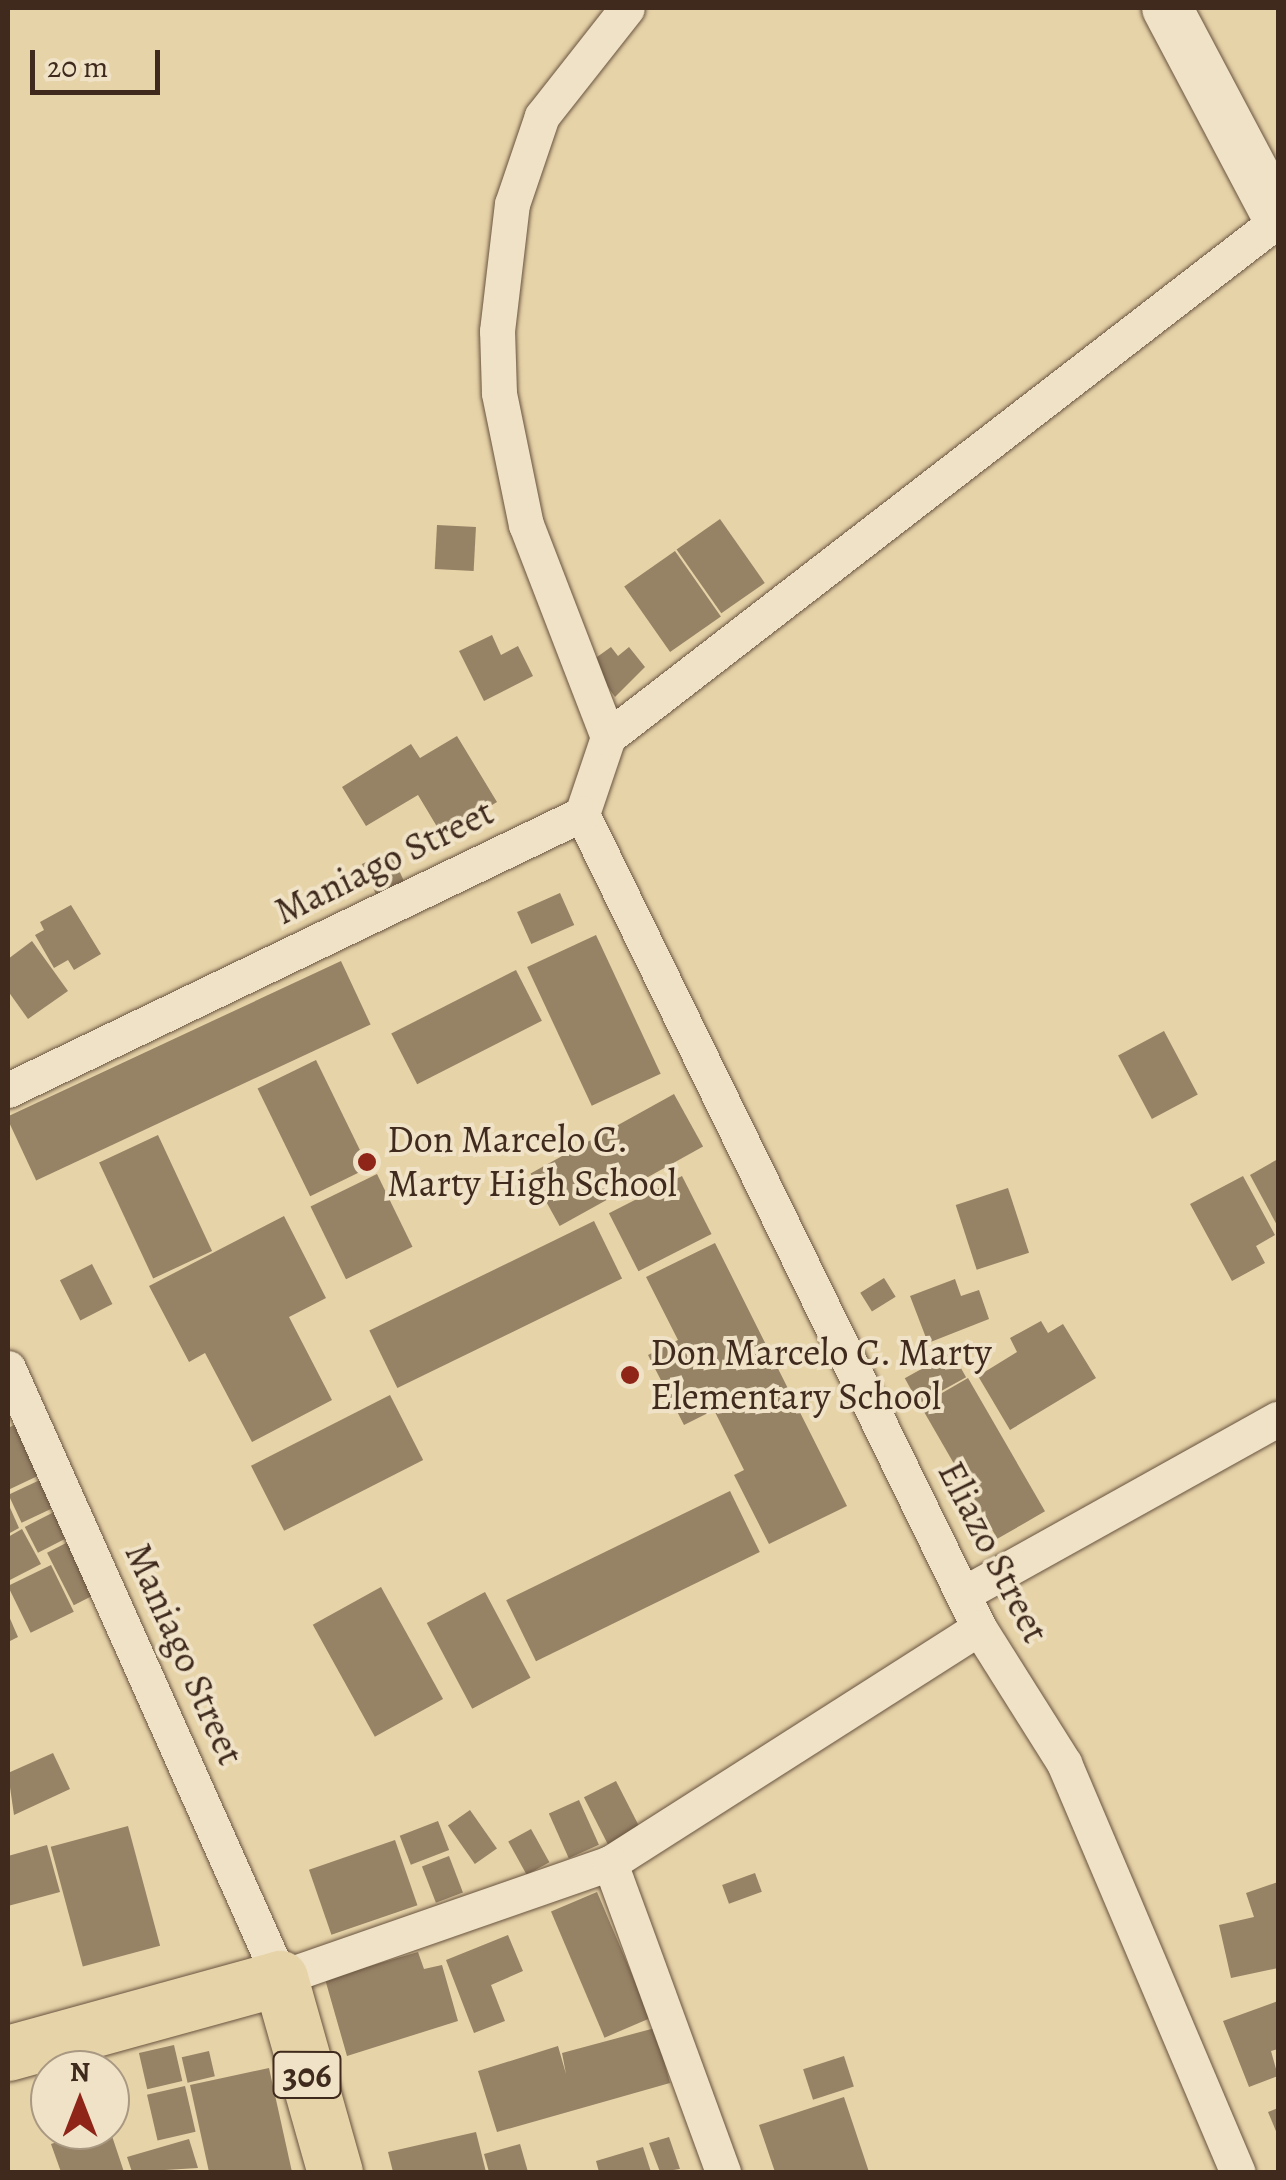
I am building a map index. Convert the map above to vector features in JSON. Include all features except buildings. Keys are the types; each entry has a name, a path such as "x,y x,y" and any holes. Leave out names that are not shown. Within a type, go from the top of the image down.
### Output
{"main road":[{"path":"8,2053 280,1978"},
{"name":"306","path":"280,1978 335,2172"}],"street":[{"path":"608,736 526,524 499,393 496,331 512,204 542,116 627,8"},
{"path":"582,814 608,736 1278,219 1167,8"},
{"name":"Maniago Street","path":"8,1090 582,814"},
{"name":"Eliazo Street","path":"582,814 979,1628 1064,1764 1238,2172"},
{"name":"Maniago Street","path":"8,1368 280,1978"},
{"path":"962,1594 1278,1419"},
{"path":"280,1978 610,1863 979,1628"},
{"path":"610,1863 723,2172"}],"place":[{"name":"Don Marcelo C. Marty High School","path":"367,1162"},
{"name":"Don Marcelo C. Marty Elementary School","path":"630,1375"}]}
